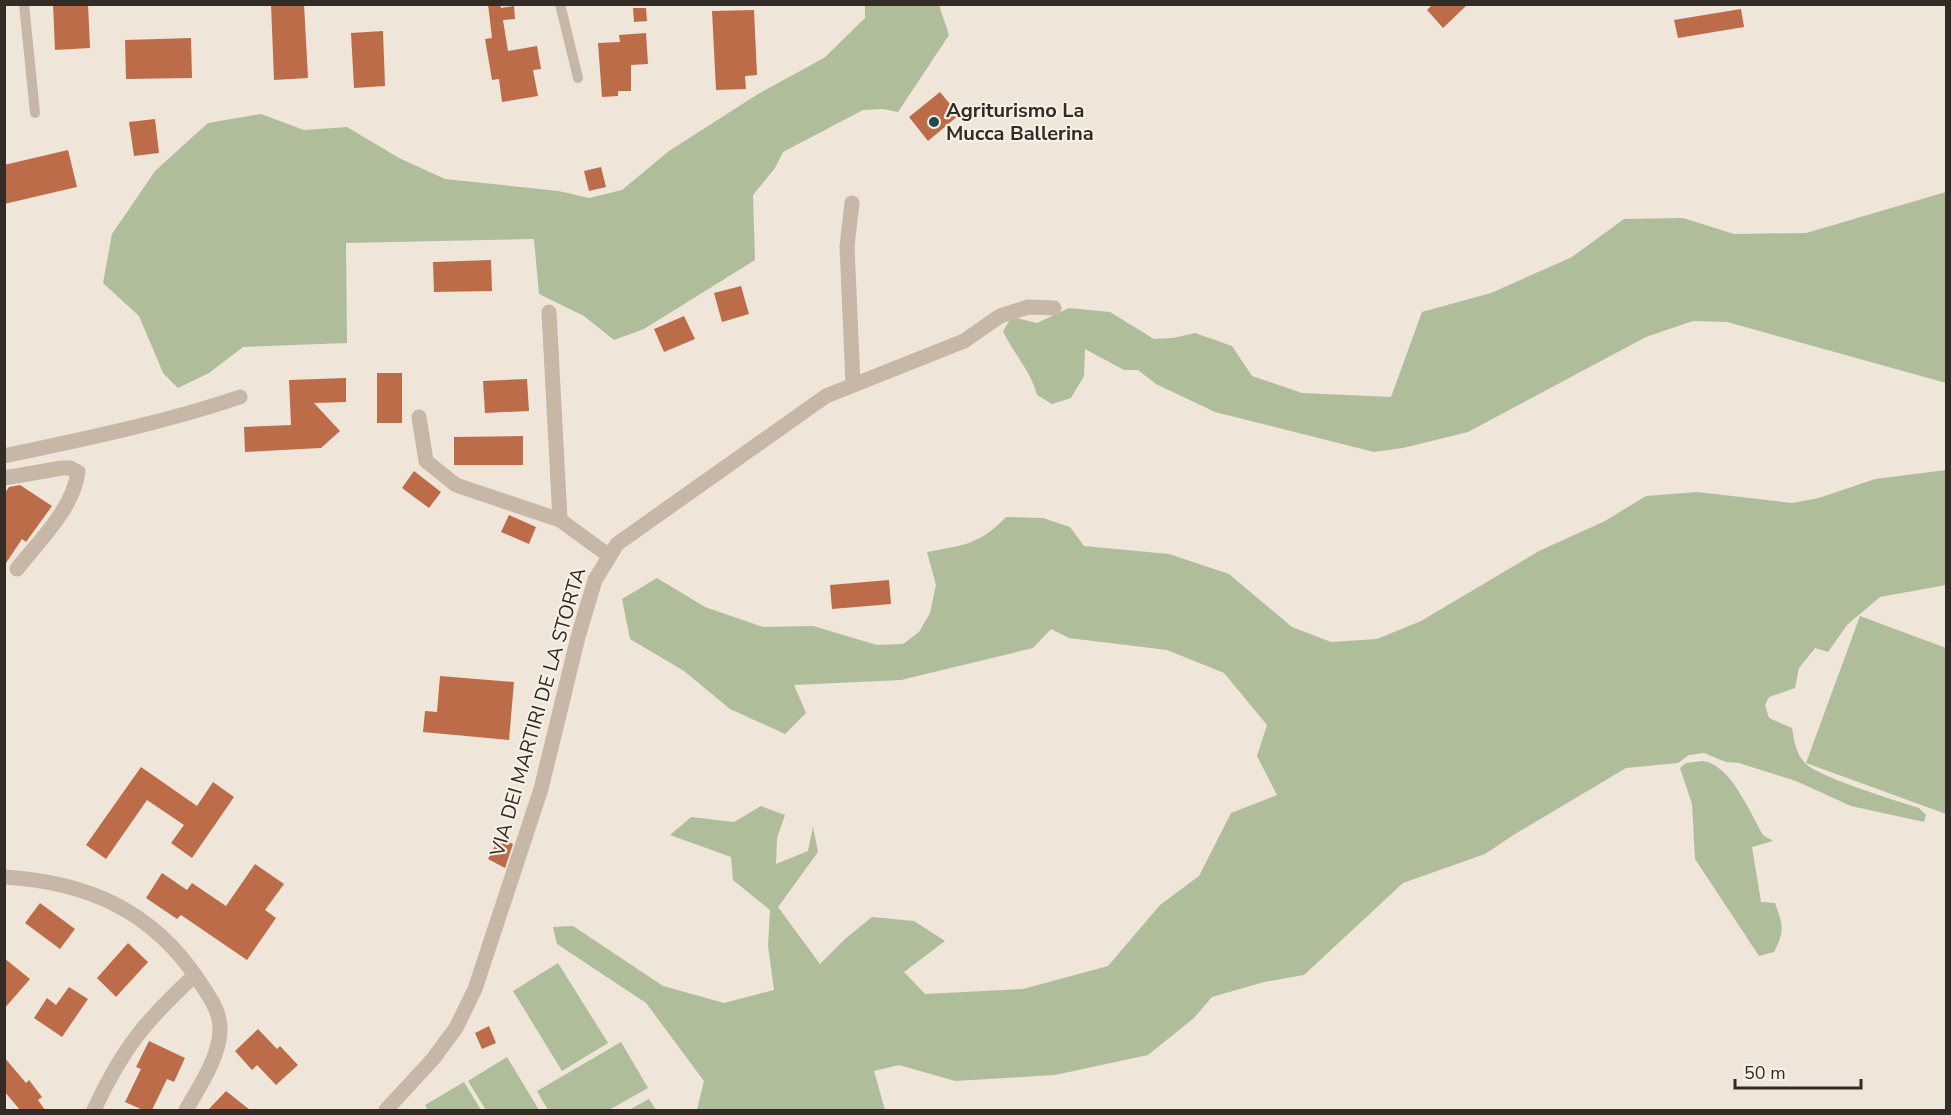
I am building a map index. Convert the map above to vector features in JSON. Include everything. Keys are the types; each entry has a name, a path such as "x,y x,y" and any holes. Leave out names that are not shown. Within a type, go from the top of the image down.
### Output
{"street":[{"path":"852,202 847,246 853,384"},
{"name":"VIA DEI MARTIRI DE LA STORTA","path":"386,1110 444,1044 461,1019 475,990 541,789 578,637 595,580 608,555 626,536 826,396 964,341 1000,316 1028,307 1054,308"},
{"path":"549,312 560,520"},
{"path":"4,456 94,436 240,397"},
{"path":"419,417 426,461 456,485 560,520 608,555"},
{"path":"4,478 62,468 70,468 78,472 77,482 65,507 17,569"},
{"path":"4,877 66,885 124,908 159,933 195,975 216,1009 220,1030 214,1054 186,1110"},
{"path":"94,1110 118,1061 139,1031 155,1011 195,975"}],"lane":[{"path":"24,4 35,113"},
{"path":"560,4 578,78"}],"green space":[{"path":"865,5 939,5 949,35 898,112 883,109 863,110 783,152 775,168 753,195 755,260 644,329 614,340 584,316 539,294 534,239 346,243 347,343 243,347 209,373 178,388 163,373 139,316 103,283 112,234 155,171 208,123 261,114 304,130 347,127 399,158 445,179 559,191 589,198 622,190 669,151 758,94 824,58 865,18"},
{"path":"1946,192 1946,383 1727,322 1693,321 1646,337 1468,432 1403,448 1374,452 1215,412 1156,384 1138,370 1124,370 1085,349 1084,376 1071,398 1052,404 1037,395 1030,377 1003,331 1012,317 1037,323 1069,308 1110,312 1154,339 1195,333 1232,346 1252,376 1302,393 1391,397 1422,312 1491,293 1572,257 1624,219 1683,218 1734,234 1806,233"},
{"path":"1946,470 1946,585 1880,597 1847,625 1828,652 1815,648 1799,668 1795,688 1769,697 1765,705 1769,718 1792,728 1797,751 1805,763 1813,769 1841,782 1919,808 1926,815 1924,822 1851,806 1796,781 1739,763 1726,762 1704,753 1689,755 1678,763 1626,768 1485,854 1403,883 1304,975 1264,982 1212,997 1194,1018 1148,1055 1055,1075 955,1081 899,1065 874,1071 885,1110 697,1110 704,1081 646,1003 557,944 553,927 573,926 663,986 724,1003 774,990 768,946 770,910 733,880 731,857 670,835 691,817 734,822 761,806 785,815 777,838 776,864 808,851 813,827 818,852 778,907 820,964 872,917 914,921 945,941 904,972 925,994 1023,989 1108,966 1160,905 1199,876 1231,813 1277,795 1257,756 1267,725 1224,673 1167,650 1069,638 1051,629 1033,648 901,680 794,685 806,713 785,734 730,709 684,671 630,639 622,599 657,578 705,607 763,627 813,626 877,645 903,644 919,632 930,613 936,585 927,552 951,548 979,539 1006,517 1043,518 1070,527 1084,546 1169,554 1229,574 1292,627 1331,642 1377,639 1421,621 1539,551 1605,521 1646,496 1697,492 1792,503 1819,498 1875,479"},
{"path":"1860,616 1946,648 1946,814 1806,763"},
{"path":"1703,761 1713,764 1731,780 1763,835 1773,841 1752,847 1761,902 1775,903 1781,923 1780,939 1774,952 1759,956 1695,859 1692,804 1680,768 1686,763"},
{"path":"558,963 608,1043 562,1071 513,991"},
{"path":"621,1042 648,1088 609,1110 548,1110 537,1091"},
{"path":"507,1057 539,1110 486,1110 468,1081"},
{"path":"464,1082 481,1110 428,1110 425,1105"},
{"path":"649,1099 656,1110 629,1110"}],"building":[{"path":"53,4 88,4 90,48 55,50"},
{"path":"271,4 304,4 308,78 274,80"},
{"path":"488,4 500,4 501,8 514,6 515,19 503,20 508,51 537,46 541,69 533,70 538,96 502,102 499,79 492,80 485,39 492,38"},
{"path":"1433,4 1468,4 1443,28 1427,10"},
{"path":"633,8 646,8 647,21 634,22"},
{"path":"1741,9 1744,27 1678,38 1674,20"},
{"path":"754,10 757,75 745,76 746,89 716,90 712,11"},
{"path":"383,31 385,86 354,88 351,33"},
{"path":"646,33 648,64 631,65 631,91 618,91 618,96 602,97 598,43 620,42 619,35"},
{"path":"191,38 192,78 126,79 125,40"},
{"path":"940,92 959,115 928,141 909,117"},
{"path":"155,119 159,153 134,156 129,122"},
{"path":"68,150 77,187 4,204 4,165"},
{"path":"601,167 606,187 589,191 584,171"},
{"path":"491,260 492,291 434,292 433,262"},
{"path":"741,286 749,314 722,322 714,293"},
{"path":"684,316 695,339 664,352 654,329"},
{"path":"377,373 402,373 402,423 377,423"},
{"path":"346,378 346,402 314,403 340,431 321,448 245,452 244,427 291,425 289,380"},
{"path":"527,379 529,411 485,413 483,381"},
{"path":"523,436 523,465 454,465 454,437"},
{"path":"414,471 441,492 429,508 402,488"},
{"path":"20,485 52,506 26,542 22,539 4,566 4,494 9,487"},
{"path":"509,515 536,527 529,544 501,532"},
{"path":"889,580 891,604 832,609 830,585"},
{"path":"440,676 514,682 509,740 423,732 425,711 437,712"},
{"path":"141,767 197,806 213,782 234,797 192,858 171,843 184,825 147,800 106,859 86,845"},
{"path":"499,838 513,844 505,868 488,859"},
{"path":"255,864 284,884 265,910 276,918 247,960 181,915 177,919 146,898 162,873 187,890 192,883 226,906"},
{"path":"40,903 75,929 60,949 25,923"},
{"path":"128,943 148,962 116,997 97,978"},
{"path":"4,958 30,979 4,1009"},
{"path":"69,987 88,999 62,1037 34,1018 47,998 56,1005"},
{"path":"489,1026 496,1043 482,1049 475,1033"},
{"path":"258,1029 277,1049 280,1046 298,1065 276,1085 257,1065 252,1070 235,1051"},
{"path":"149,1041 185,1058 174,1082 167,1079 152,1110 143,1110 125,1102 141,1069 136,1067"},
{"path":"4,1057 26,1083 29,1080 42,1097 38,1100 45,1110 20,1110 4,1091"},
{"path":"226,1091 250,1110 208,1110"}],"place":[{"name":"Agriturismo La Mucca Ballerina","path":"934,122"}]}
